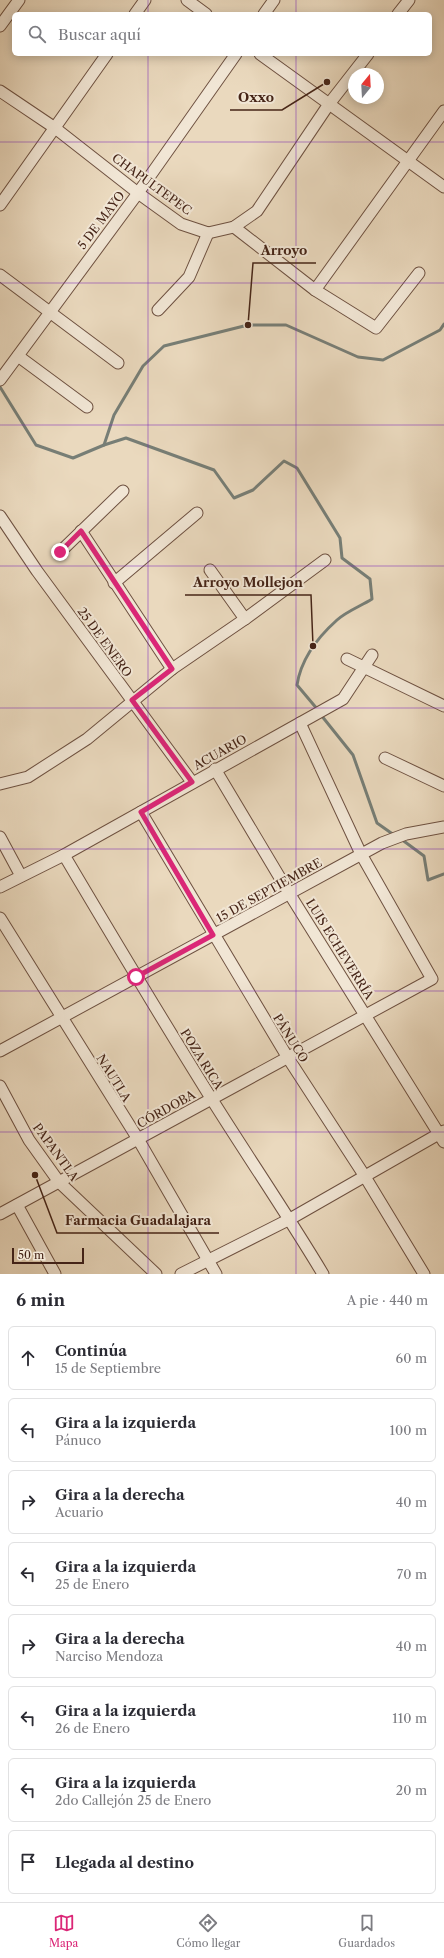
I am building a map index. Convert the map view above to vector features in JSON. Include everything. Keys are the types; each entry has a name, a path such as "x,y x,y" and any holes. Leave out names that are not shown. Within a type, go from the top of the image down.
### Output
{"street":[{"path":"0,26 19,0"},
{"path":"136,12 145,0"},
{"path":"187,0 203,12"},
{"path":"265,12 274,0"},
{"path":"400,12 409,0"},
{"path":"0,205 106,56"},
{"name":"5 DE MAYO","path":"0,380 138,193 235,56"},
{"path":"263,56 444,187"},
{"path":"158,310 189,277 208,233 234,227 257,211 330,104 366,56"},
{"name":"CHAPULTEPEC","path":"0,91 56,128 138,193 182,224 208,233"},
{"path":"315,290 407,160 444,111"},
{"path":"234,227 315,290 376,328 420,273"},
{"path":"0,275 118,363"},
{"path":"15,360 87,408"},
{"path":"60,552 123,491"},
{"path":"114,583 197,513"},
{"name":"25 DE ENERO","path":"0,516 37,572 192,782"},
{"path":"81,531 172,669"},
{"path":"0,784 28,777 87,739 132,700 172,669 245,619 325,560"},
{"path":"210,570 245,619"},
{"name":"ACUARIO","path":"0,887 64,855 215,769 343,699 372,655"},
{"path":"347,659 444,706"},
{"path":"300,723 361,854"},
{"path":"385,758 444,786"},
{"name":"LUIS ECHEVERRÍA","path":"215,769 289,893 442,1135"},
{"name":"PÁNUCO","path":"141,812 213,935 288,1058 364,1175 424,1274"},
{"name":"15 DE SEPTIEMBRE","path":"0,1051 382,843 406,834 443,828"},
{"path":"0,837 21,876"},
{"name":"CÓRDOBA","path":"0,1214 432,979 361,854"},
{"name":"POZA RICA","path":"64,855 136,977 212,1099 290,1219 323,1274"},
{"name":"NAUTLA","path":"0,918 138,1140 216,1274"},
{"name":"PAPANTLA","path":"0,1086 29,1140 59,1182 156,1274"},
{"path":"181,1274 290,1219 364,1175 442,1135"},
{"path":"17,1205 55,1274"}],"waterway":[{"path":"104,445 114,415 143,366 164,346 248,325 286,325 358,357 383,360 440,330 444,324"},
{"path":"0,387 36,445 73,458 104,445 126,438 214,470 234,498 253,490 284,461 297,468 340,538 342,558 370,579 372,599 337,620 317,641 306,657 297,685 318,710"},
{"path":"321,715 353,755 377,823 394,835"},
{"path":"401,839 424,856 428,880 444,874"}],"place":[{"name":"Oxxo","path":"327,82"},
{"name":"Arroyo","path":"248,325"},
{"name":"Arroyo Mollejon","path":"313,646"},
{"name":"Farmacia Guadalajara","path":"35,1175"}],"route":[{"path":"60,552 81,531 172,669 132,700 192,782 141,812 213,935 136,977"}]}
